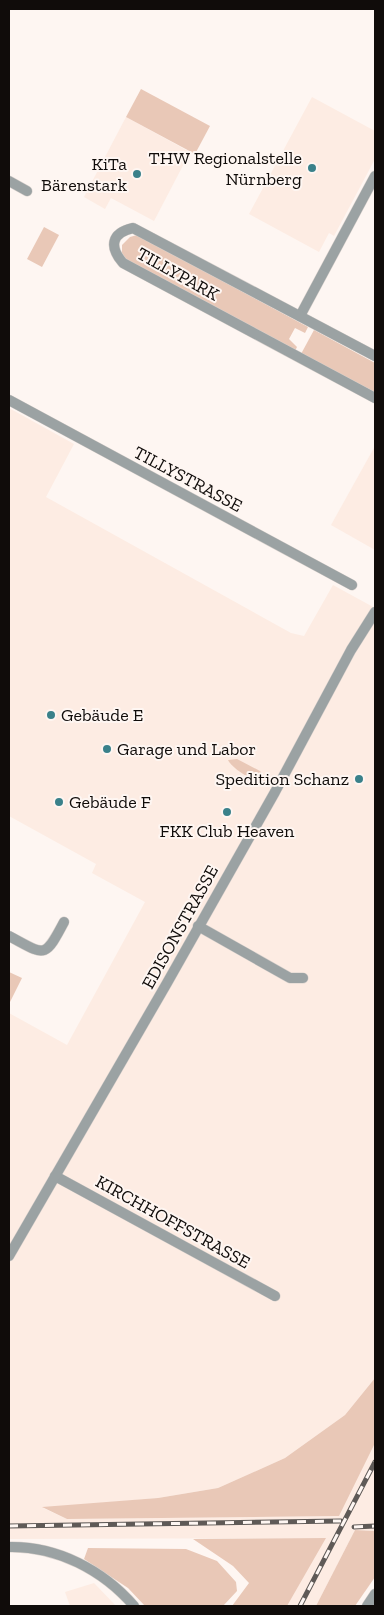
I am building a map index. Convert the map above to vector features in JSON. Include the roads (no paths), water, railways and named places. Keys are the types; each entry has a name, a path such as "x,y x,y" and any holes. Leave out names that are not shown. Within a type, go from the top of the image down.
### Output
{"street":[{"path":"300,316 375,176"},
{"path":"9,181 27,191"},
{"name":"TILLYPARK","path":"375,356 133,228 123,230 116,238 113,246 117,256 123,263 375,398"},
{"name":"TILLYSTRASSE","path":"9,400 352,585"},
{"name":"EDISONSTRASSE","path":"9,1256 167,983 351,650 375,612"},
{"path":"9,936 40,952 46,951 50,948 64,922"},
{"path":"198,926 290,978 303,978"},
{"name":"KIRCHHOFFSTRASSE","path":"55,1176 276,1296"},
{"path":"9,1547 52,1552 71,1559 96,1573 134,1606"},
{"path":"367,1606 375,1594"}],"railway":[{"path":"300,1606 375,1462"},
{"path":"9,1526 341,1521"},
{"path":"354,1527 375,1526"}],"place":[{"name":"THW Regionalstelle Nürnberg","path":"312,168"},
{"name":"KiTa Bärenstark","path":"137,174"},
{"name":"Gebäude E","path":"51,715"},
{"name":"Garage und Labor","path":"107,749"},
{"name":"Spedition Schanz","path":"359,779"},
{"name":"Gebäude F","path":"59,802"},
{"name":"FKK Club Heaven","path":"227,812"}]}
